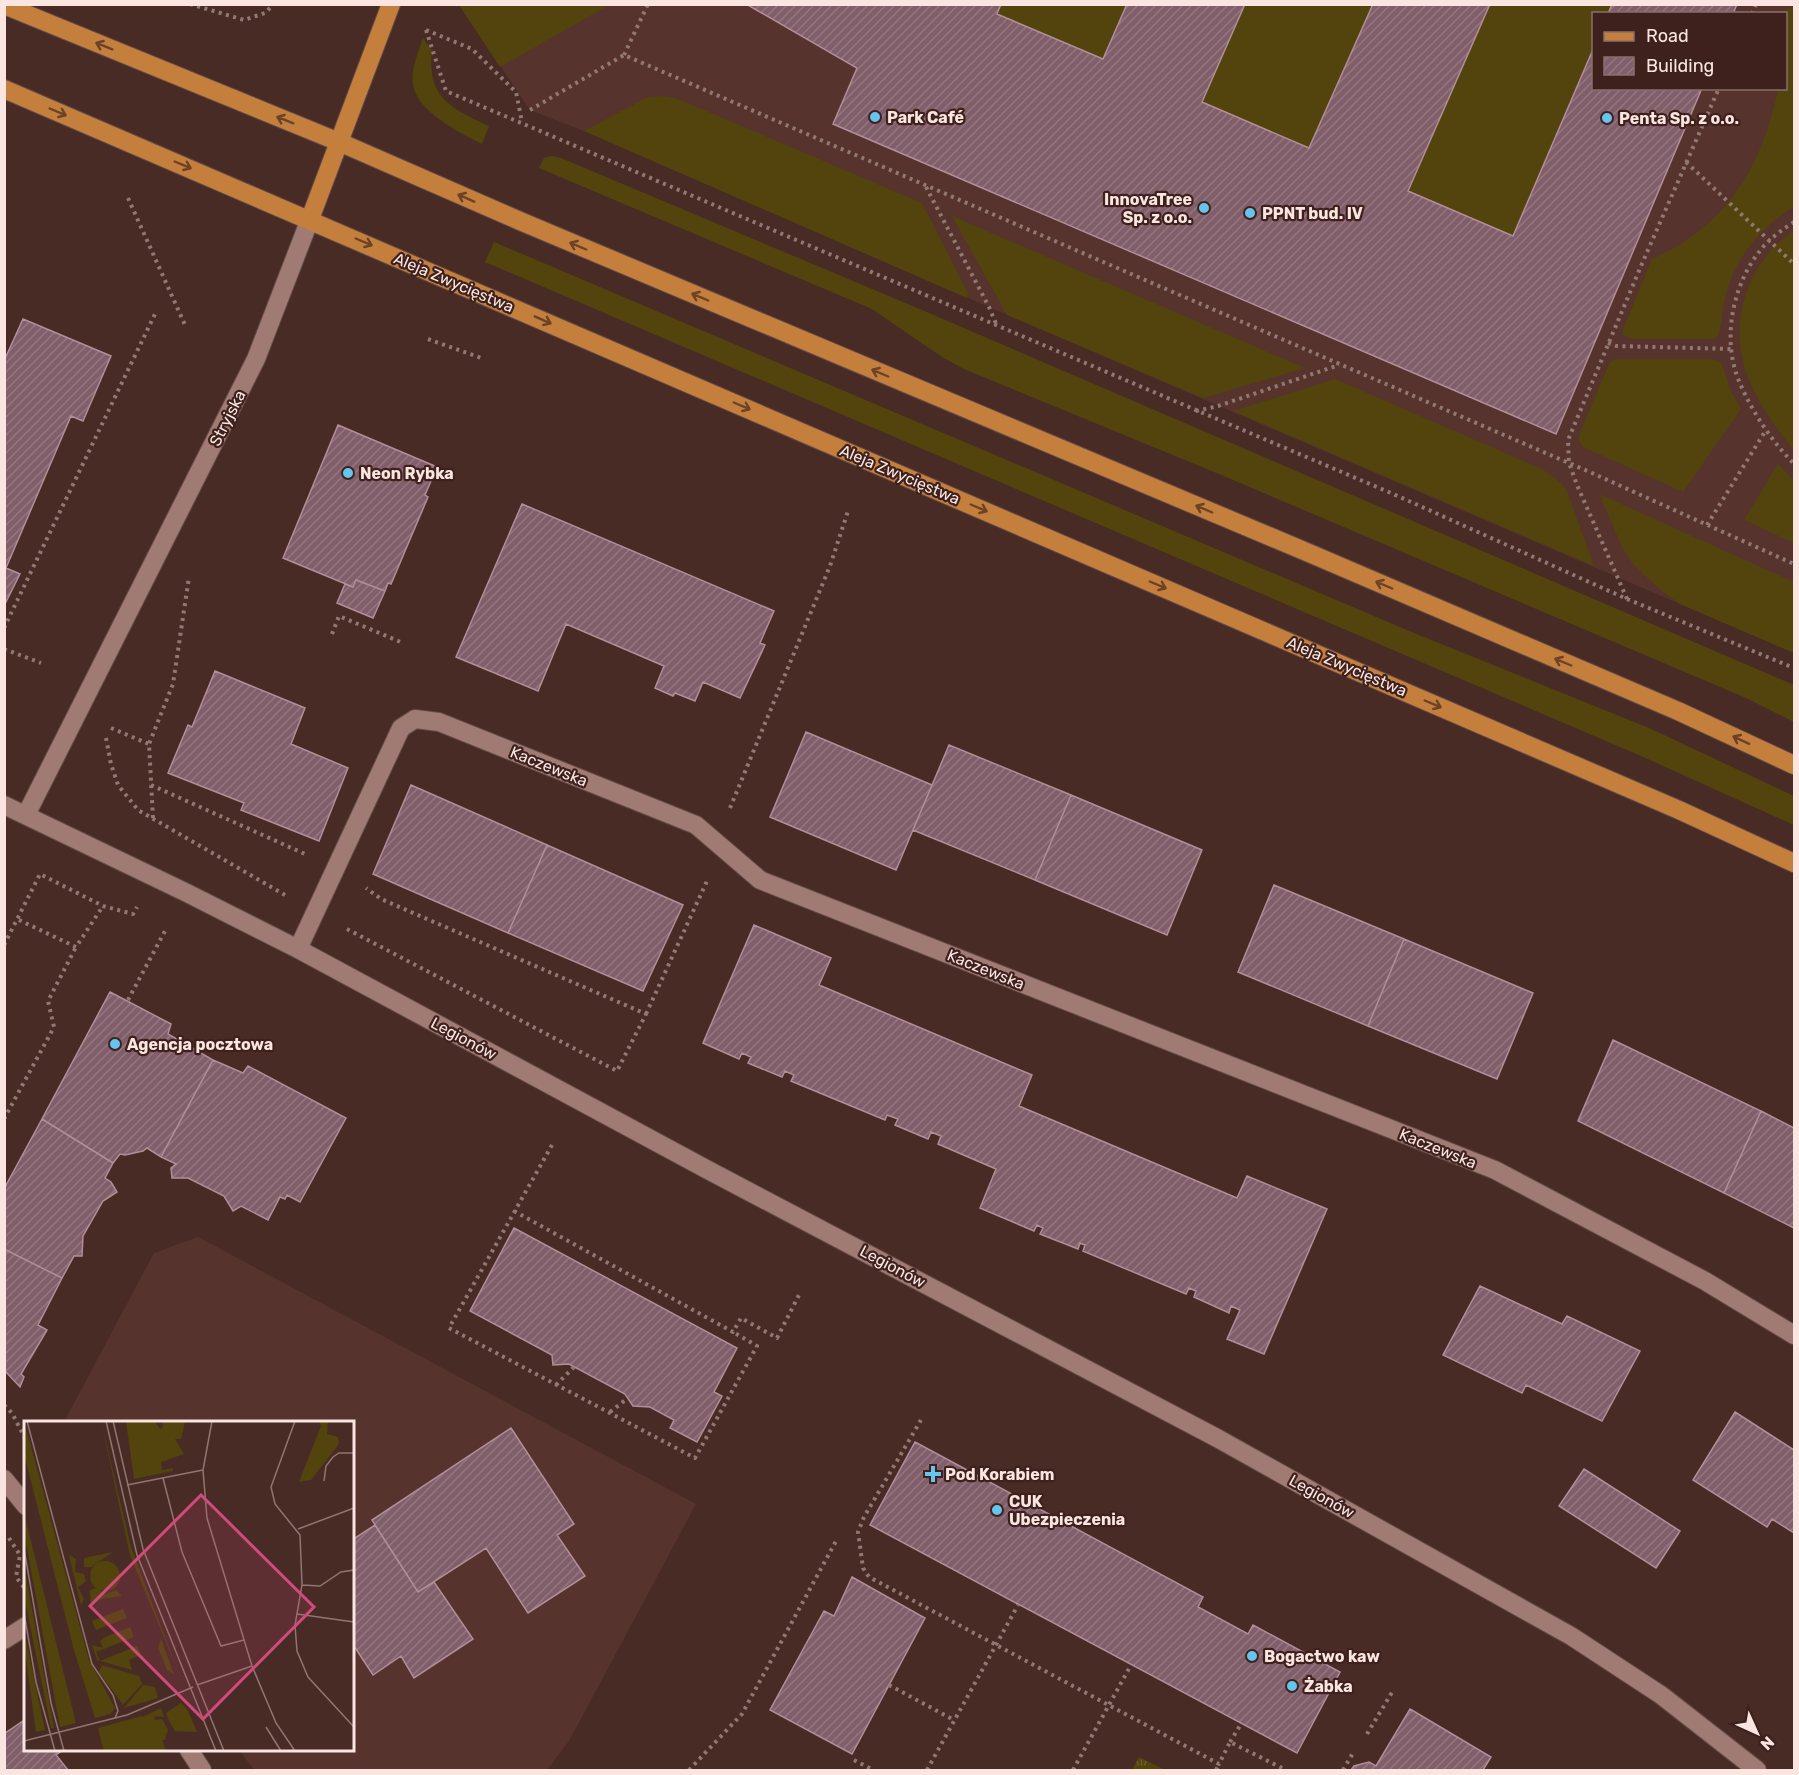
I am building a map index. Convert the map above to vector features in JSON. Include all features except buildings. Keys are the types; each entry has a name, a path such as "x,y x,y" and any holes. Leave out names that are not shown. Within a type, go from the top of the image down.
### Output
{"main road":[{"name":"Stryjska","path":"310,219 391,4"},
{"path":"4,5 339,142 540,230 1298,549 1678,711 1794,765"},
{"name":"Aleja Zwycięstwa","path":"4,89 1679,810 1794,863"}],"street":[{"name":"Stryjska","path":"26,815 256,359 310,219"},
{"name":"Kaczewska","path":"297,949 401,728 415,719 439,722 696,825 760,880 1495,1170 1705,1281 1794,1335"},
{"name":"Legionów","path":"4,805 297,949 708,1170 1217,1438 1571,1636 1661,1695 1757,1770"},
{"path":"4,1479 24,1504"},
{"path":"4,1640 24,1627"},
{"path":"190,1751 202,1770"}],"path":[{"path":"190,4 244,20 265,13 274,4"},
{"path":"530,110 624,55 648,4"},
{"path":"522,123 516,92 472,49 426,30 446,91 1794,668"},
{"path":"624,55 1569,463 1794,564"},
{"path":"1627,598 1577,485 1569,463 1568,440 1718,90"},
{"path":"1686,162 1794,264"},
{"path":"926,186 997,326"},
{"path":"128,198 185,325"},
{"path":"1794,222 1777,233 1762,248 1748,269 1733,307 1730,327 1731,349 1738,379 1766,430 1794,464"},
{"path":"4,628 155,314"},
{"path":"428,339 484,359"},
{"path":"1608,343 1616,346 1731,349"},
{"path":"1196,411 1218,406 1340,365"},
{"path":"1707,525 1766,430"},
{"path":"106,737 118,785 138,810 315,912 617,1071 646,1014 722,847 730,809 830,566 848,511"},
{"path":"153,819 149,744 172,684 190,569"},
{"path":"332,634 339,616 403,643"},
{"path":"4,649 41,663"},
{"path":"111,728 149,744"},
{"path":"151,785 336,868 381,899 646,1014"},
{"path":"4,945 19,920 40,874 103,906 133,914"},
{"path":"4,1119 54,1027 48,1001 76,946 103,906"},
{"path":"19,920 76,946"},
{"path":"128,1000 165,931"},
{"path":"514,1211 757,1346 694,1458 448,1328 514,1211 552,1145"},
{"path":"733,1332 741,1318 777,1338 799,1295"},
{"path":"556,1385 574,1367"},
{"path":"609,1413 628,1398"},
{"path":"4,1405 12,1413 24,1436"},
{"path":"921,1420 864,1517 858,1532 863,1568 869,1577 1219,1764"},
{"path":"4,1532 20,1555 15,1577 24,1588"},
{"path":"689,1770 742,1713 836,1540"},
{"path":"927,1770 1018,1605"},
{"path":"1073,1770 1131,1665"},
{"path":"889,1685 954,1719"},
{"path":"1367,1734 1394,1689"},
{"path":"1216,1770 1241,1724"},
{"path":"1230,1742 1284,1769"},
{"path":"1343,1770 1353,1753"},
{"path":"854,1760 873,1770"}],"shaded area":[{"path":"459,5 1794,5 1794,653 989,307 584,131 530,110"},
{"path":"198,1237 696,1504 569,1741 547,1770 254,1770 240,1751 354,1751 354,1421 65,1421 154,1253"}],"green space":[{"path":"459,5 609,5 500,67"},
{"path":"1001,5 1127,5 1103,59 997,14"},
{"path":"1245,5 1373,5 1309,148 1202,102"},
{"path":"1490,5 1612,5 1608,12 1592,12 1592,49 1513,236 1408,191"},
{"path":"1794,8 1794,207 1758,235 1741,259 1728,287 1720,330 1716,339 1632,339 1623,335 1622,332 1652,259 1701,229 1721,211 1751,168 1762,144 1778,90 1787,90 1787,12 1783,12"},
{"path":"423,38 432,51 433,80 444,99 464,114 489,126 482,144 440,120 430,112 416,94 413,72"},
{"path":"662,96 690,104 922,203 968,293 967,298 584,131 646,98"},
{"path":"552,156 922,310 1794,685 1794,722 1746,698 1219,474 964,369 942,357 872,309 539,168 544,158"},
{"path":"952,216 1305,368 1203,398 1007,315"},
{"path":"1794,231 1794,451 1768,416 1752,387 1742,357 1740,336 1745,295 1753,276 1764,259"},
{"path":"494,242 1414,633 1649,728 1794,796 1794,825 1641,756 485,262"},
{"path":"1615,359 1712,359 1721,362 1732,393 1741,409 1683,492 1583,447 1579,441 1579,435 1609,364"},
{"path":"1335,379 1542,469 1552,476 1567,491 1594,566 1233,411"},
{"path":"1778,464 1794,480 1794,543 1744,520"},
{"path":"1599,494 1794,582 1794,653 1678,603 1655,585 1632,563 1622,547"},
{"path":"1139,1757 1165,1770 1132,1770"}],"place":[{"name":"Park Café","path":"875,117"},
{"name":"Penta Sp. z o.o.","path":"1607,118"},
{"name":"InnovaTree Sp. z o.o.","path":"1204,208"},
{"name":"PPNT bud. IV","path":"1250,213"},
{"name":"Neon Rybka","path":"348,473"},
{"name":"Agencja pocztowa","path":"115,1044"},
{"name":"Pod Korabiem","path":"933,1474"},
{"name":"CUK Ubezpieczenia","path":"997,1510"},
{"name":"Bogactwo kaw","path":"1252,1656"},
{"name":"Żabka","path":"1292,1686"}]}
